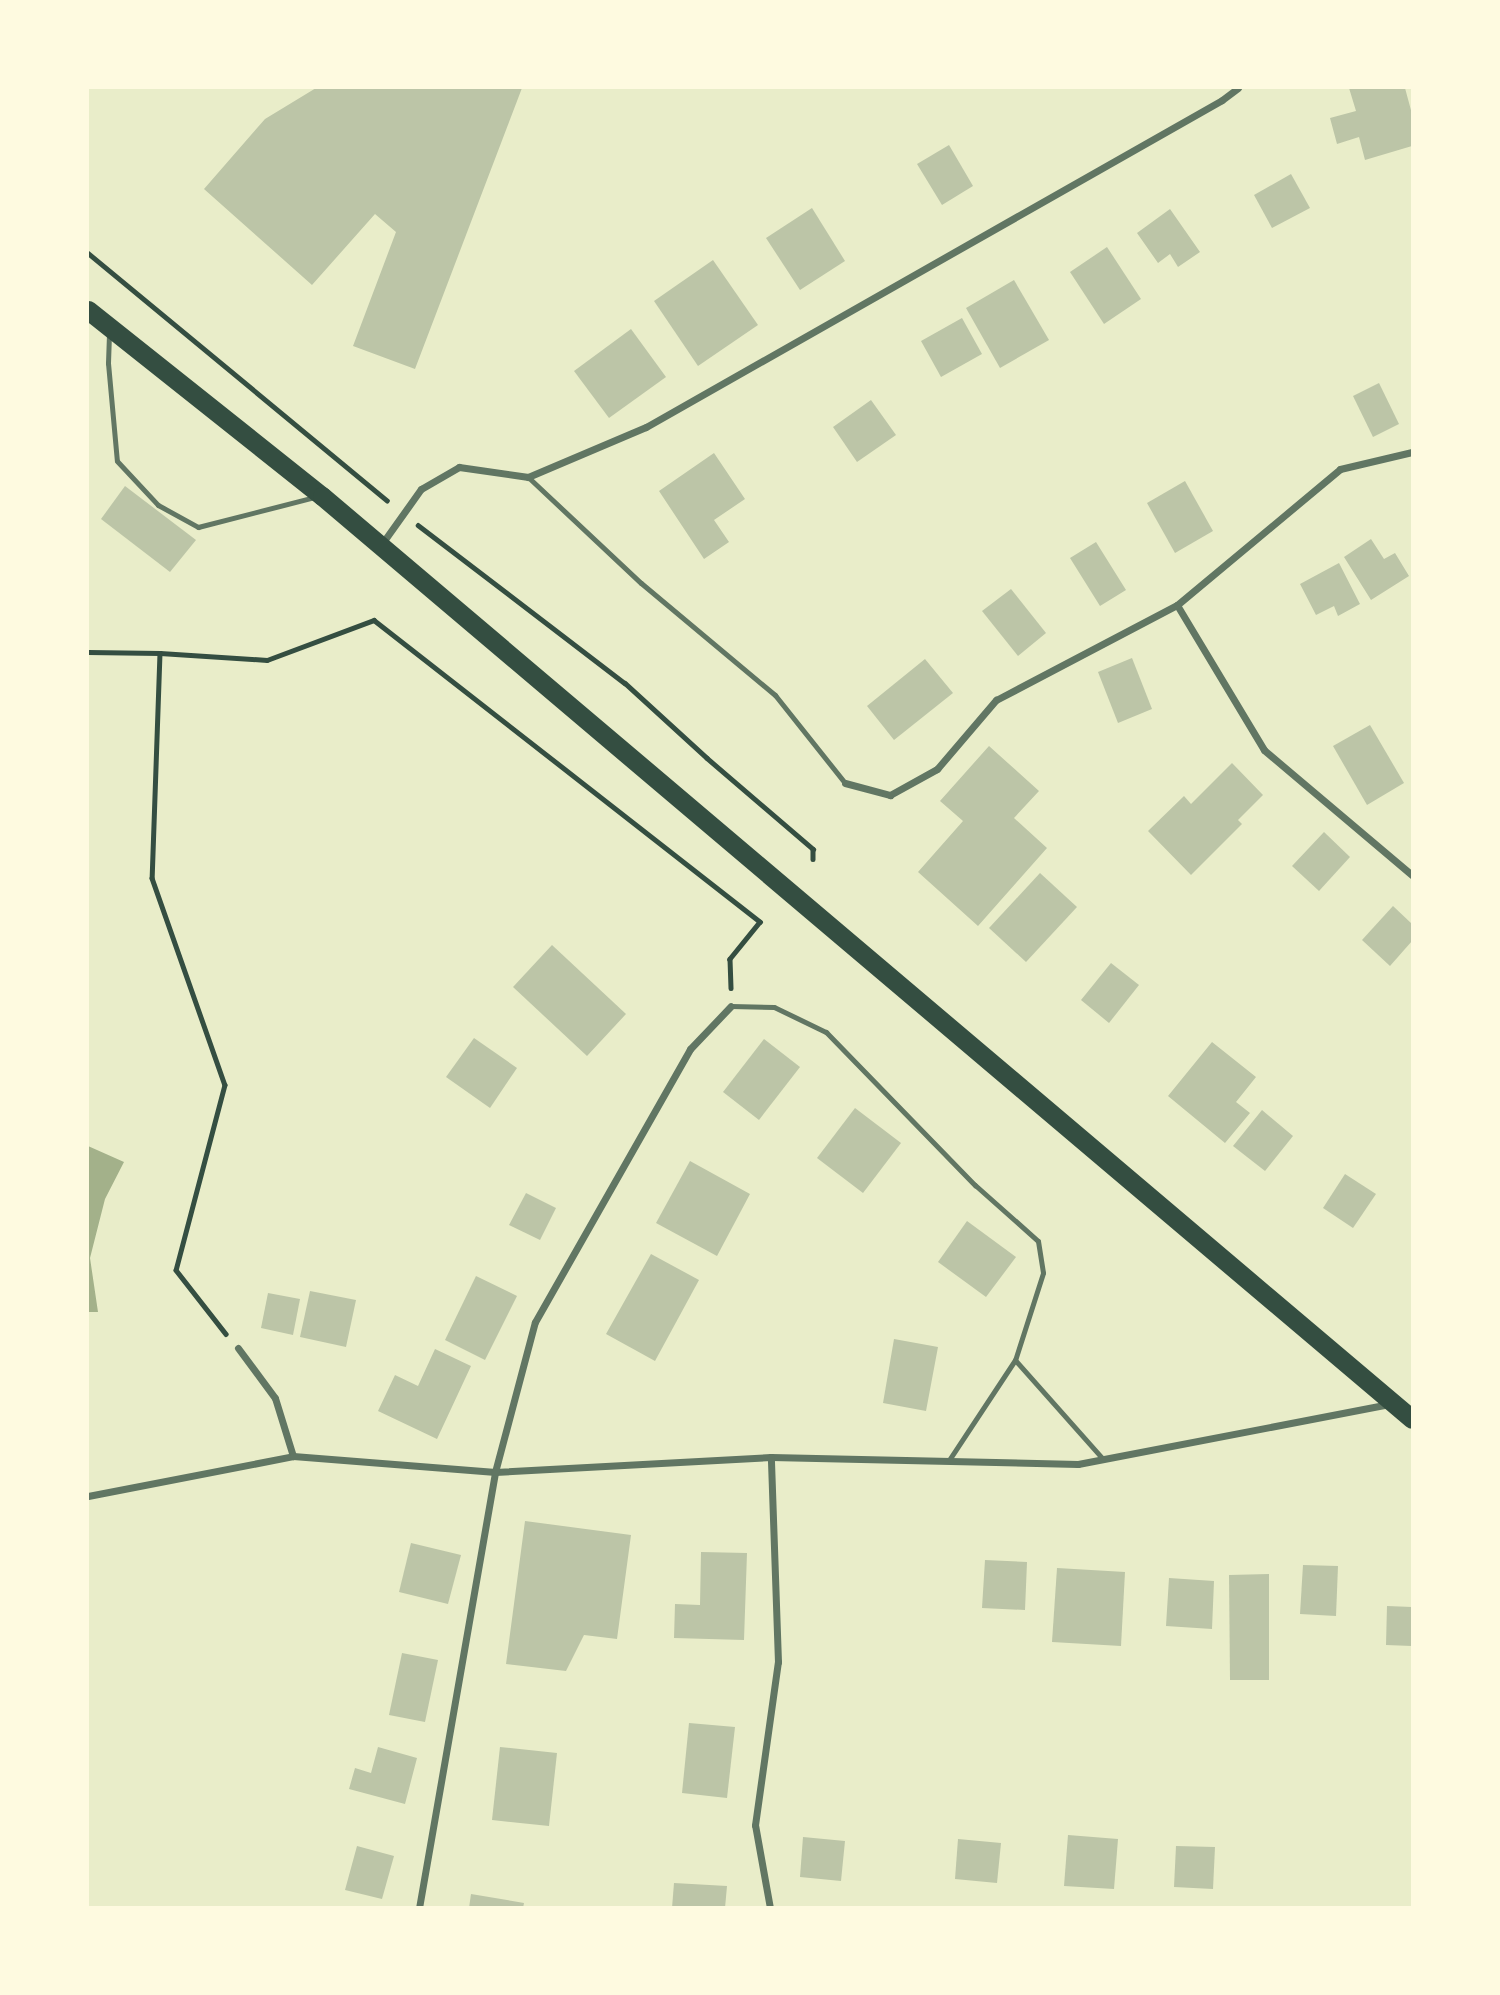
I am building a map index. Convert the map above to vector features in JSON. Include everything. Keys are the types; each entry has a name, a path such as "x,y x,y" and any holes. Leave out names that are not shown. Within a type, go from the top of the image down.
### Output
{"highway":[{"path":"88,310 381,545 1412,1419"}],"street":[{"path":"381,545 421,489 460,467 528,477 646,427 1222,100 1238,88"},
{"path":"845,783 890,794 937,769 996,700 1177,605 1340,470 1412,452"},
{"path":"1177,605 1264,750 1412,875"},
{"path":"419,1908 495,1472 535,1322 690,1049 731,1006"},
{"path":"238,1348 275,1398 293,1456"},
{"path":"88,1496 293,1456 495,1472 771,1457 1078,1464 1393,1403"},
{"path":"771,1457 778,1662 755,1825 771,1908"}],"lane":[{"path":"110,327 108,363 117,461 158,505 198,527 322,496"},
{"path":"528,477 641,583 775,695 845,783"},
{"path":"731,1006 774,1007 826,1032 975,1185 1038,1241 1043,1273 1015,1360 949,1460"},
{"path":"1015,1360 1103,1460"}],"path":[{"path":"88,253 403,514 625,683 813,849 813,859"},
{"path":"88,652 160,653 267,660 374,620 760,922 730,959"},
{"path":"160,653 152,878 225,1085 176,1270 238,1348"}],"shaded area":[{"path":"88,1146 124,1162 105,1199 90,1258 98,1312 88,1312"}],"building":[{"path":"316,88 522,88 415,369 353,346 396,232 375,214 312,285 204,189 265,119"},
{"path":"1349,88 1405,88 1412,114 1412,146 1365,160 1359,137 1337,144 1330,118 1356,111"},
{"path":"949,145 973,186 942,205 917,164"},
{"path":"1291,174 1310,208 1272,228 1254,195"},
{"path":"812,208 845,261 800,290 766,238"},
{"path":"1170,209 1200,252 1178,267 1170,254 1158,263 1137,233"},
{"path":"1107,247 1141,299 1104,324 1070,272"},
{"path":"713,260 758,325 698,366 654,301"},
{"path":"1014,280 1049,340 1000,368 966,308"},
{"path":"962,318 982,354 941,377 921,341"},
{"path":"631,329 666,377 609,418 574,371"},
{"path":"1379,383 1399,424 1373,437 1353,396"},
{"path":"871,400 896,435 857,462 833,427"},
{"path":"714,453 745,499 714,520 729,542 704,559 659,491"},
{"path":"1185,481 1213,531 1175,553 1147,503"},
{"path":"125,486 196,540 170,572 101,519"},
{"path":"1371,539 1384,559 1395,553 1409,576 1371,600 1344,557"},
{"path":"1096,542 1126,590 1100,606 1070,558"},
{"path":"1339,563 1360,604 1338,616 1334,606 1316,615 1300,584"},
{"path":"1011,589 1046,633 1018,656 982,611"},
{"path":"1132,658 1152,709 1118,723 1098,672"},
{"path":"925,659 953,693 894,740 867,706"},
{"path":"1370,725 1404,783 1367,805 1333,746"},
{"path":"989,746 1039,791 1014,818 1047,848 978,926 918,872 963,821 940,801"},
{"path":"1232,763 1263,795 1238,820 1242,824 1191,875 1148,831 1184,796 1191,804"},
{"path":"1324,832 1350,857 1319,891 1292,866"},
{"path":"1040,873 1077,907 1026,962 989,928"},
{"path":"1393,906 1412,924 1412,941 1390,966 1362,940"},
{"path":"552,945 626,1014 587,1056 513,987"},
{"path":"1111,963 1139,985 1109,1023 1081,1000"},
{"path":"474,1038 517,1068 490,1108 446,1077"},
{"path":"764,1039 800,1067 759,1120 723,1092"},
{"path":"1212,1042 1256,1077 1236,1102 1250,1113 1225,1143 1168,1096"},
{"path":"855,1108 901,1143 863,1193 817,1158"},
{"path":"1262,1110 1293,1136 1265,1171 1233,1146"},
{"path":"690,1161 750,1194 717,1256 656,1223"},
{"path":"1345,1174 1376,1194 1353,1228 1323,1208"},
{"path":"526,1193 556,1208 540,1240 509,1225"},
{"path":"967,1221 1016,1257 986,1297 938,1262"},
{"path":"651,1254 699,1280 655,1361 606,1334"},
{"path":"476,1276 517,1296 485,1360 445,1340"},
{"path":"310,1291 356,1300 346,1347 300,1337"},
{"path":"268,1293 300,1299 293,1335 261,1328"},
{"path":"894,1339 938,1347 926,1411 883,1403"},
{"path":"435,1349 471,1366 437,1439 378,1411 395,1375 418,1386"},
{"path":"525,1521 631,1535 617,1639 584,1635 566,1671 506,1664"},
{"path":"411,1543 461,1555 448,1604 399,1592"},
{"path":"701,1552 747,1553 744,1640 674,1638 675,1604 700,1605"},
{"path":"985,1560 1027,1562 1025,1610 982,1608"},
{"path":"1303,1565 1338,1566 1336,1616 1300,1614"},
{"path":"1057,1568 1125,1572 1121,1646 1052,1642"},
{"path":"1269,1574 1269,1680 1230,1680 1229,1575"},
{"path":"1169,1578 1214,1581 1212,1629 1166,1626"},
{"path":"1387,1606 1412,1607 1412,1646 1386,1645"},
{"path":"402,1653 438,1660 425,1722 389,1715"},
{"path":"689,1723 735,1727 727,1798 682,1793"},
{"path":"378,1747 417,1758 405,1804 349,1789 355,1768 371,1773"},
{"path":"500,1747 557,1753 549,1826 492,1820"},
{"path":"1068,1835 1118,1839 1114,1889 1064,1886"},
{"path":"803,1837 845,1841 841,1881 800,1877"},
{"path":"958,1839 1001,1843 997,1883 955,1879"},
{"path":"357,1846 394,1856 382,1899 345,1890"},
{"path":"1176,1846 1215,1847 1213,1889 1174,1887"},
{"path":"674,1883 727,1886 725,1908 672,1908"},
{"path":"471,1894 524,1903 523,1908 469,1908"}]}
